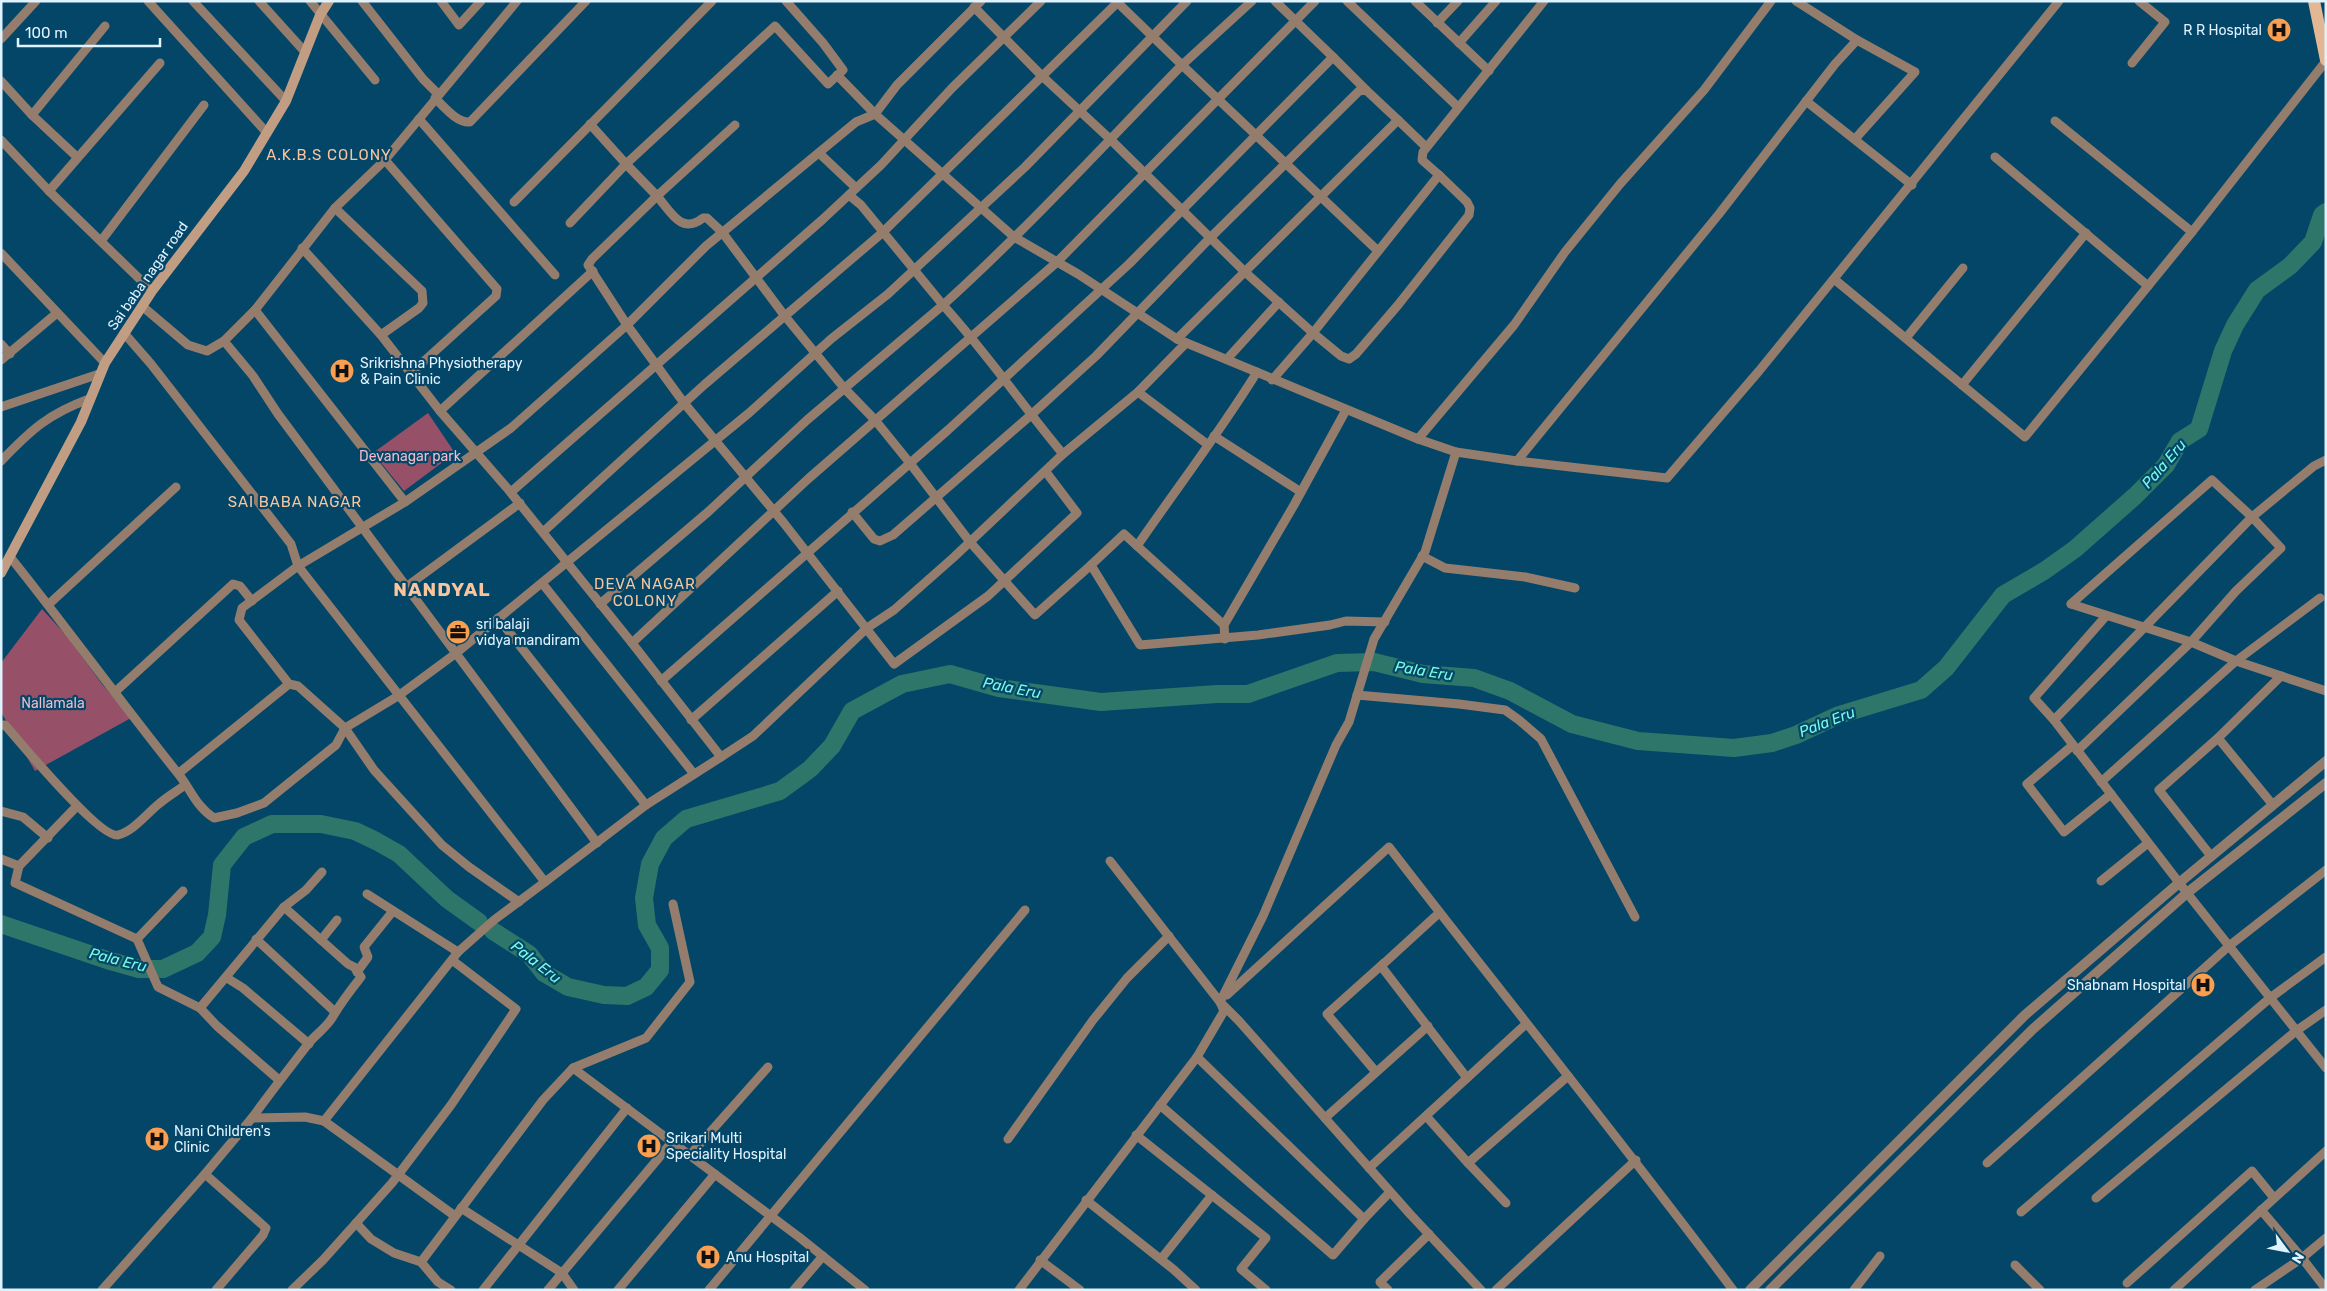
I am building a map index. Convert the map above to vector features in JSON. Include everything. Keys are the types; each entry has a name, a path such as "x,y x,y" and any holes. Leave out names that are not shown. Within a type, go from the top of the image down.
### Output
{"main road":[{"name":"Sai baba nagar road","path":"1,574 81,422 105,362 152,291 244,171 286,101 320,15 329,1"},
{"path":"2314,1 2326,61"}],"street":[{"path":"1,38 36,1"},
{"path":"148,1 267,133"},
{"path":"193,1 286,101"},
{"path":"259,1 305,52"},
{"path":"310,1 375,80"},
{"path":"441,1 459,25 481,1"},
{"path":"142,306 188,345 197,349 207,351 224,341 255,310 335,208 385,160 436,96 517,1"},
{"path":"365,2 436,96 456,117 464,122 470,122 586,1"},
{"path":"514,202 712,1"},
{"path":"570,223 626,164 775,26 828,84 843,70 823,43 786,1"},
{"path":"511,492 852,191 1041,1"},
{"path":"11,558 49,604 179,773 185,785 205,812 214,818 264,803 336,745 345,728 398,696 455,654 716,440 914,270 1080,112 1187,1"},
{"path":"600,604 708,512 844,388 943,305 1064,189 1182,65 1252,1"},
{"path":"1275,1 1426,147"},
{"path":"632,643 875,420 1056,263 1315,1"},
{"path":"1347,1 1458,107"},
{"path":"1415,1 1489,70"},
{"path":"1438,23 1458,1"},
{"path":"1459,43 1496,1"},
{"path":"519,902 469,867 442,845 374,770 345,728 298,686 289,684 239,620 242,608 298,566 405,502 511,428 627,325 722,232 856,122 874,114 897,85 978,4 1004,37 1042,76 1110,139 1245,272 1313,333 1341,356 1349,359 1356,354 1404,297 1468,215 1470,208 1467,202 1422,160 1426,147 1544,1"},
{"path":"1418,440 1514,325 1565,252 1620,184 1704,90 1771,1"},
{"path":"1796,1 1857,40 1915,72 1856,139"},
{"path":"837,75 874,114 942,175 981,206 1014,237 1182,341 1418,440 1456,452 1667,478 1759,371 1912,185 2059,1"},
{"path":"2132,63 2165,22 2139,1"},
{"path":"543,532 684,403 784,315 882,233 1118,2 1284,164 1378,251"},
{"path":"32,115 104,26"},
{"path":"1517,461 1857,40"},
{"path":"661,681 1003,380 1129,264 1333,57"},
{"path":"1834,279 2025,437 2192,232 2326,61"},
{"path":"49,191 160,63"},
{"path":"1,81 32,115 77,157"},
{"path":"852,512 874,539 880,541 892,535 1031,415 1138,315 1210,238 1284,164 1359,91 1366,90"},
{"path":"1806,101 1912,185"},
{"path":"101,241 204,105"},
{"path":"419,119 555,275"},
{"path":"324,1121 472,937 646,805 753,736 867,628 894,610 1064,454 1138,392 1245,272 1398,120"},
{"path":"2055,120 2192,232"},
{"path":"590,124 679,221 686,225 691,225 703,218 707,218 722,232 757,276 784,315 844,388 875,420 910,462 970,542 1035,615 1124,534 1224,624"},
{"path":"735,125 657,196 588,265 627,325 684,403 808,552 894,664 988,596 1077,513 1046,472"},
{"path":"1,140 49,191 152,291"},
{"path":"819,153 852,191 882,233 972,337 1003,380 1064,454"},
{"path":"1995,157 2148,286"},
{"path":"385,160 497,289 496,296 412,372"},
{"path":"1272,380 1313,333 1438,175"},
{"path":"335,208 422,291 423,303 419,308 381,335"},
{"path":"1962,385 2086,234"},
{"path":"302,248 381,335 412,372 440,411 511,492 721,757"},
{"path":"1,253 57,314 105,362"},
{"path":"1906,338 1963,268"},
{"path":"440,411 593,271"},
{"path":"1227,359 1279,302"},
{"path":"255,310 405,502"},
{"path":"1,360 57,314"},
{"path":"124,333 151,364 291,544 298,566 545,882"},
{"path":"224,341 253,376 278,414 597,843"},
{"path":"1,344 10,354"},
{"path":"1137,546 1207,444 1234,409 1257,372"},
{"path":"1,407 99,374"},
{"path":"1138,392 1207,444"},
{"path":"1,461 42,422 62,409 89,399"},
{"path":"1226,638 1224,624 1301,492 1346,410"},
{"path":"1214,436 1301,492"},
{"path":"1220,1002 1263,916 1336,745 1349,722 1374,639 1422,556 1456,452"},
{"path":"2054,720 2252,517 2314,466 2326,460"},
{"path":"2110,794 2064,832 2027,784 2075,748 2191,642 2236,591 2281,548 2252,517 2212,480 2071,604 2191,642 2236,661 2326,691"},
{"path":"49,604 176,486"},
{"path":"406,587 520,503"},
{"path":"1422,556 1445,568 1525,577 1576,588"},
{"path":"1091,565 1140,645 1226,638 1330,625 1346,621 1385,622"},
{"path":"542,583 694,774"},
{"path":"115,692 233,584 240,586 252,601"},
{"path":"691,720 838,591"},
{"path":"2101,782 2236,661 2320,598"},
{"path":"2106,616 2034,698 2054,720 2179,883 2326,1068"},
{"path":"498,618 646,805"},
{"path":"2211,856 2159,790 2218,738 2281,676"},
{"path":"179,773 289,684"},
{"path":"1357,695 1505,710 1519,720 1541,739 1634,917"},
{"path":"1,725 5,725 77,806 106,833 114,836 134,826 161,802 185,785"},
{"path":"2218,738 2273,805"},
{"path":"1750,1290 2025,1015 2179,883 2326,761"},
{"path":"1770,1290 2033,1029 2187,893 2326,783"},
{"path":"77,806 20,866 14,883 137,939 158,987 200,1008 217,1026 279,1080"},
{"path":"1,811 23,817 48,838"},
{"path":"2101,881 2148,843"},
{"path":"1220,1002 1389,847 1526,1024 1636,1160 1733,1290"},
{"path":"1,858 20,866"},
{"path":"1110,862 1220,1002 1390,1192 1481,1290"},
{"path":"1987,1163 2229,946 2326,870"},
{"path":"200,1008 227,978 256,939 284,907 306,890 322,872"},
{"path":"137,939 183,891"},
{"path":"292,1290 323,1260 398,1175 451,1105 516,1009 455,956 367,894"},
{"path":"420,1262 543,1100 573,1068 646,1038 690,982 673,904"},
{"path":"102,1290 252,1118 279,1080 286,1075 309,1044 332,1018 334,1011 361,977 354,967 320,940 284,907"},
{"path":"710,1290 770,1215 1025,910"},
{"path":"357,972 368,957 364,948 393,911"},
{"path":"1376,1072 1327,1014 1439,913"},
{"path":"320,940 337,920"},
{"path":"1008,1140 1093,1020 1128,978 1169,936"},
{"path":"256,939 334,1011"},
{"path":"2021,1212 2270,998 2326,957"},
{"path":"1386,961 1381,966 1467,1078"},
{"path":"227,978 243,988 309,1044"},
{"path":"1018,1290 1197,1057 1224,1011 1220,1002"},
{"path":"2096,1198 2296,1031 2326,1010"},
{"path":"1369,1168 1526,1024"},
{"path":"1325,1118 1428,1026"},
{"path":"1197,1057 1364,1219"},
{"path":"690,1155 768,1067"},
{"path":"573,1068 770,1215 862,1289"},
{"path":"1468,1163 1568,1076"},
{"path":"1160,1105 1333,1255 1390,1192"},
{"path":"483,1290 627,1108"},
{"path":"1426,1116 1506,1203"},
{"path":"252,1118 305,1117 324,1121 455,1216"},
{"path":"1136,1135 1266,1238 1241,1269 1266,1290"},
{"path":"548,1290 672,1142"},
{"path":"2174,1290 2326,1151"},
{"path":"1496,1290 1636,1160"},
{"path":"2127,1283 2252,1171 2274,1198"},
{"path":"205,1174 266,1228 216,1290"},
{"path":"618,1290 715,1174"},
{"path":"1161,1259 1212,1195"},
{"path":"1086,1200 1161,1259 1196,1290"},
{"path":"461,1208 520,1244 562,1274 574,1290"},
{"path":"2261,1210 2302,1258 2326,1290"},
{"path":"356,1223 371,1238 394,1253 420,1262 438,1282 451,1290"},
{"path":"1388,1290 1380,1282 1429,1234"},
{"path":"2255,1290 2302,1258 2326,1238"},
{"path":"794,1290 823,1256"},
{"path":"1854,1290 1880,1256"},
{"path":"1040,1260 1080,1290"},
{"path":"2015,1265 2040,1290"}],"green space":[{"name":"Devanagar park","path":"428,413 455,453 404,491 373,453"},
{"name":"Nallamala","path":"42,609 66,635 102,684 131,718 35,771 1,712 1,663"}],"waterway":[{"name":"Pala Eru","path":"493,931 529,954 544,973 568,987 604,995 627,996 646,987 660,970 660,948 647,925 644,898 650,864 664,838 686,819 780,791 810,769 832,746 852,711 902,684 950,674 999,688 1101,702 1217,694 1248,694 1337,663 1374,662 1423,674 1474,678 1510,691 1572,724 1638,741 1734,748 1772,743 1796,735 1839,715 1921,690 1946,668 2003,595 2044,571 2075,549 2135,496 2166,465 2180,441 2199,429 2223,351 2235,325 2257,290 2290,266 2313,242 2322,215 2326,212"},
{"name":"Pala Eru","path":"1,924 139,969 163,969 197,953 212,937 217,915 222,865 244,837 272,824 321,824 355,831 399,854 447,899 479,922"}],"place":[{"name":"R R Hospital","path":"2279,30"},
{"name":"Srikrishna Physiotherapy & Pain Clinic","path":"342,371"},
{"name":"sri balaji vidya mandiram","path":"458,632"},
{"name":"Shabnam Hospital","path":"2203,985"},
{"name":"Nani Children's Clinic","path":"157,1139"},
{"name":"Srikari Multi Speciality Hospital","path":"649,1146"},
{"name":"Anu Hospital","path":"708,1257"}],"district":[{"name":"A.K.B.S COLONY","path":"329,155"},
{"name":"SAI BABA NAGAR","path":"295,502"},
{"name":"NANDYAL","path":"442,589"},
{"name":"DEVA NAGAR COLONY","path":"645,592"}]}
